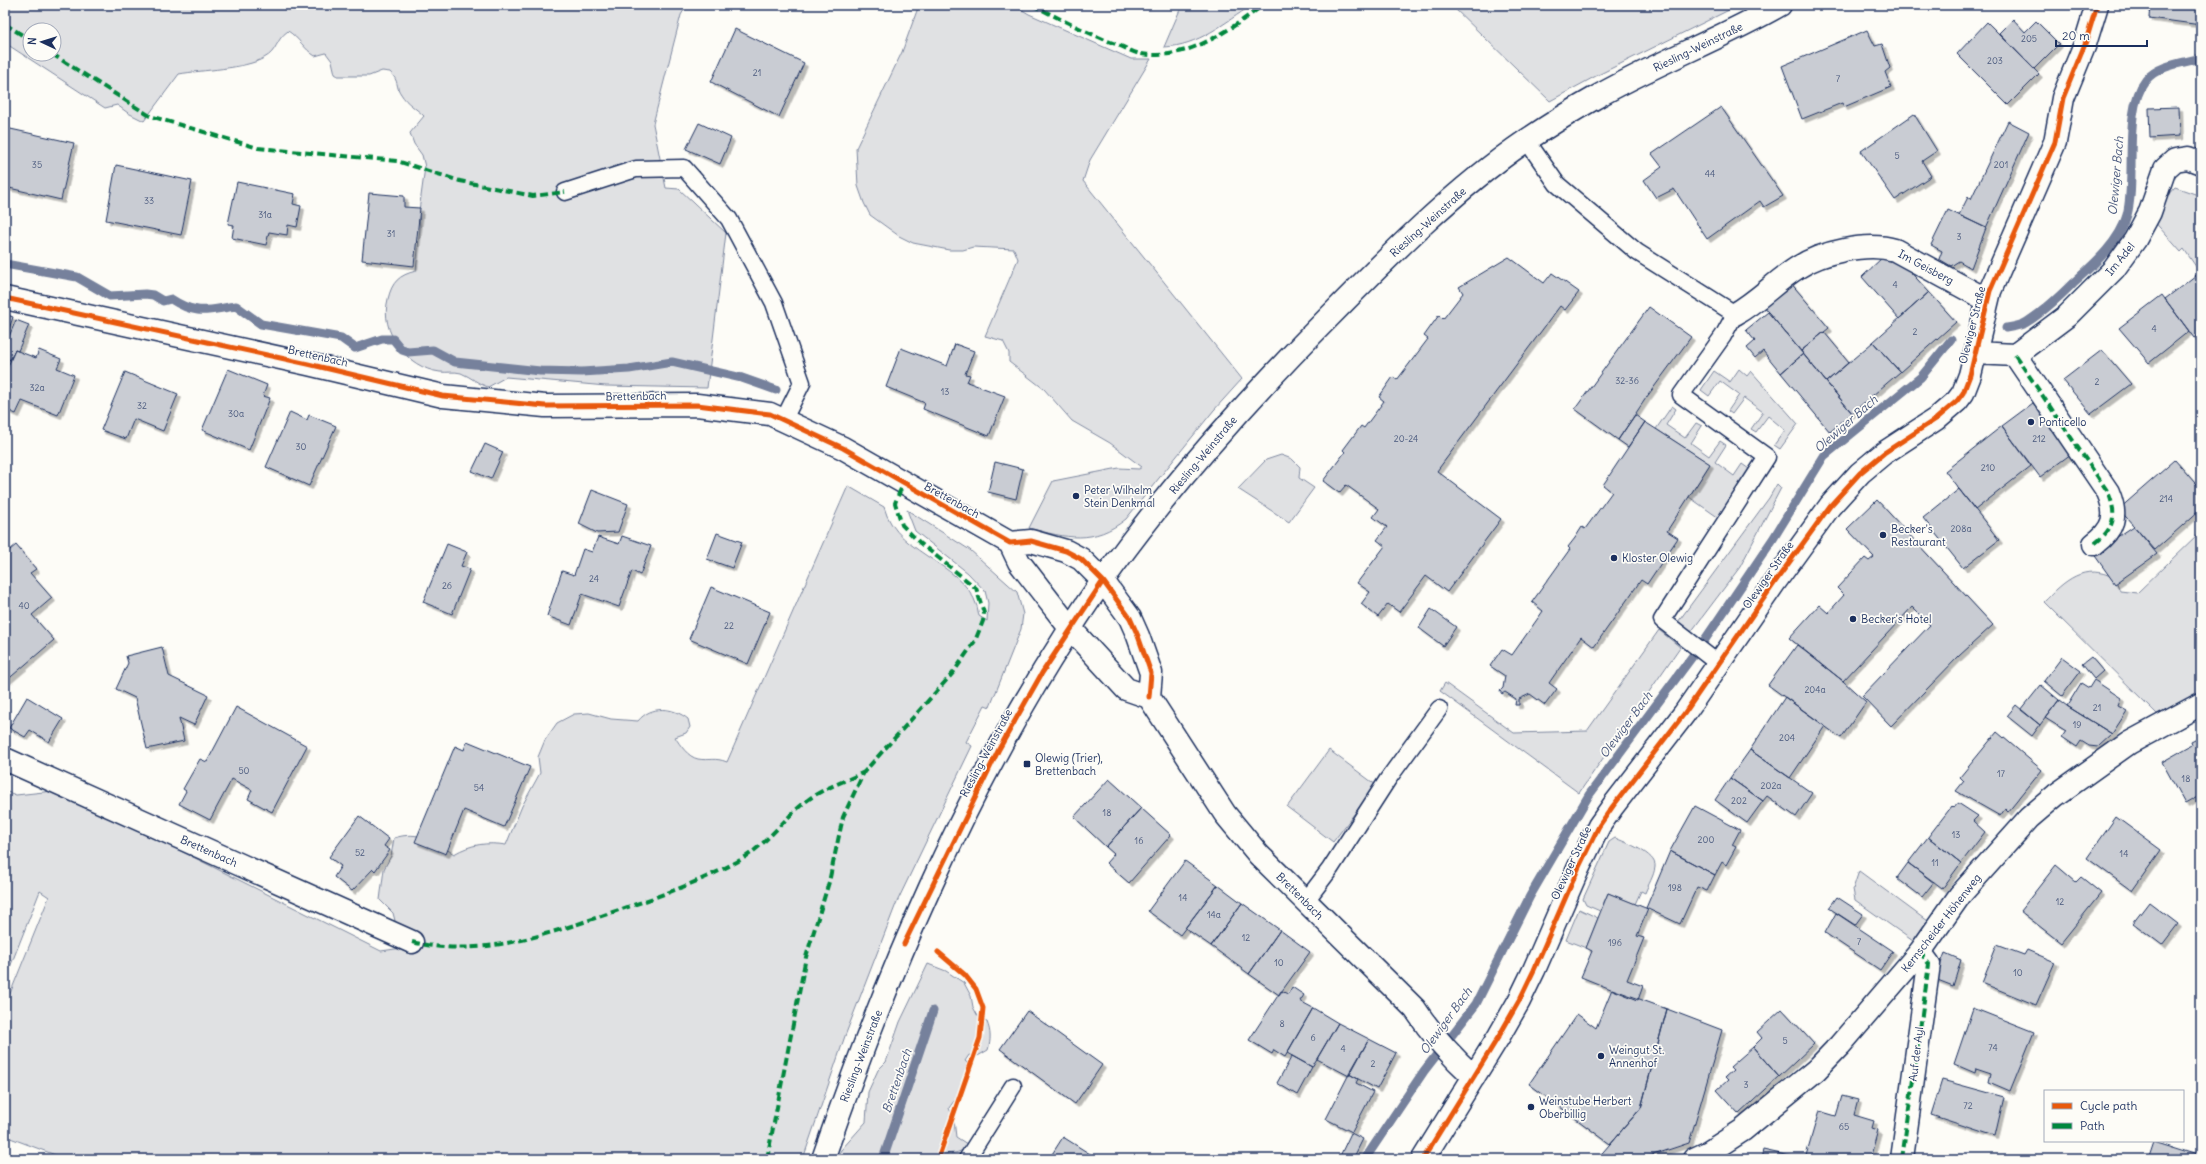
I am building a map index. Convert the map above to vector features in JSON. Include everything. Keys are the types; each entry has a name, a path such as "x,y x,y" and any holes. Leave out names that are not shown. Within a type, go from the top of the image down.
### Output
{"street":[{"name":"Riesling-Weinstraße","path":"823,1159 904,944 999,749 1042,673 1070,628 1103,581 1185,474 1250,398 1282,364 1411,237 1498,162 1527,141 1594,98 1754,20 1780,5"},
{"name":"Riesling-Weinstraße","path":"1754,20 1793,5"},
{"name":"Olewiger Straße","path":"1424,1159 1503,1030 1531,976 1578,869 1599,826 1713,660 1775,582 1840,495 1860,473 1884,452 1936,419 1957,401 1970,375 1987,300 2055,142 2063,98 2097,5"},
{"name":"Im Adel","path":"2015,355 2067,316 2114,269 2143,226 2165,169 2175,160 2188,158 2201,163"},
{"name":"Im Geisberg","path":"1735,314 1798,267 1832,254 1859,248 1888,248 1895,250 1987,300"},
{"name":"Brettenbach","path":"5,298 308,364 443,396 545,406 697,405 770,414 784,419 842,448 1010,544"},
{"path":"1975,353 2015,355 2108,492 2113,504 2114,520 2106,535 2094,544"},
{"path":"1031,541 1066,551 1081,558 1103,581 1130,618 1138,636 1151,673 1149,697 1126,689 1070,628 1019,562 1010,544 1031,541"},
{"name":"Brettenbach","path":"1149,697 1225,814 1259,854 1305,902 1415,1009 1432,1034 1453,1058 1474,1077"},
{"name":"Kernscheider Höhenweg","path":"1694,1159 1709,1152 1743,1130 1816,1070 1840,1045 1920,952 1960,895 2029,818 2062,791 2128,743 2201,704"},
{"name":"Brettenbach","path":"5,759 412,942"},
{"name":"Auf der Ayl","path":"1902,1159 1929,964 1920,952"}],"lane":[{"path":"1527,141 1557,184 1632,248 1735,314 1723,336 1682,396 1768,457 1662,620 1713,660"},
{"path":"565,192 636,169 684,168 729,219 774,303 802,383 784,419"},
{"path":"1305,902 1330,869 1388,779 1439,710"},
{"path":"967,1159 1013,1086"}],"shaded area":[{"path":"5,5 687,5 681,15 653,124 666,188 679,189 726,233 707,388 606,386 506,377 488,387 461,373 440,372 428,369 417,364 407,356 392,336 386,311 390,293 397,280 416,271 420,227 419,211 425,167 422,155 414,144 410,133 424,116 403,97 399,91 395,79 390,72 382,71 369,76 338,76 335,74 332,61 326,53 315,56 288,31 284,34 269,55 256,62 235,67 179,74 144,121 128,113 117,105 105,108 34,62 62,62 62,22 22,22 22,54 5,43"},
{"path":"919,5 1014,5 1029,14 1131,59 1151,59 1090,160 1083,181 1242,379 1214,410 1126,519 1103,533 1079,537 1055,534 1029,528 1053,481 1119,468 1139,469 1142,467 1110,443 1072,421 1044,389 1009,362 1009,353 1003,341 985,336 1018,259 1014,249 973,247 963,250 949,250 913,243 899,236 870,215 858,186 856,148 902,52"},
{"path":"1182,5 1252,5 1221,26 1199,38 1188,43 1164,47"},
{"path":"1451,5 1739,5 1596,76 1550,101"},
{"path":"2175,187 2201,196 2201,274 2184,249 2181,252 2153,220 2164,199"},
{"path":"1739,369 1747,376 1751,371 1798,424 1780,449 1774,445 1785,430 1768,416 1756,432 1751,429 1763,412 1744,398 1732,414 1728,411 1739,395 1720,381 1709,396 1701,390 1714,371 1730,382"},
{"path":"1672,406 1676,409 1666,425 1685,438 1696,423 1702,426 1691,443 1709,456 1720,441 1726,445 1715,462 1734,476 1742,464 1749,469 1719,518 1689,497 1710,464 1656,429"},
{"path":"1281,455 1292,459 1300,467 1299,478 1314,488 1289,522 1238,489 1266,460"},
{"path":"1777,484 1781,488 1740,567 1691,632 1678,622 1769,498"},
{"path":"848,486 884,507 892,524 903,538 950,572 963,584 974,598 979,616 987,621 988,603 985,591 968,573 915,531 907,510 970,550 1017,592 1023,614 1021,629 990,707 985,705 966,742 972,746 896,904 845,1036 803,1159 66,1159 5,1136 5,1006 49,897 40,891 5,980 5,791 16,795 53,791 153,837 381,951 402,948 393,913 380,900 384,869 391,856 394,838 411,835 419,836 433,841 454,854 473,846 492,844 506,845 522,806 540,773 538,757 545,740 557,723 574,714 589,713 611,719 638,721 649,712 656,710 669,710 688,719 690,727 686,733 675,737 691,756 698,759 727,762"},
{"path":"2201,531 2201,695 2157,714 2044,602 2059,587 2075,576 2094,572 2115,578 2120,591 2137,593"},
{"path":"1659,630 1680,647 1579,793 1440,691 1445,683 1514,733 1587,731"},
{"path":"1329,750 1376,785 1333,842 1287,807"},
{"path":"1615,838 1646,853 1654,862 1655,867 1645,893 1641,891 1635,904 1608,893 1600,911 1586,905 1583,899 1609,842"},
{"path":"1859,871 1927,921 1913,941 1855,900 1853,889"},
{"path":"1579,909 1598,918 1586,948 1566,940"},
{"path":"928,964 946,971 964,983 971,996 973,1007 980,1020 987,1022 990,1033 988,1050 976,1057 969,1055 965,1061 970,1065 966,1069 966,1081 959,1095 949,1108 954,1120 956,1137 967,1144 963,1150 943,1154 942,1159 836,1159 841,1150 866,1122 868,1092 878,1070 886,1062 900,1022"}],"building":[{"path":"2150,5 2201,5 2201,25 2149,18"},
{"path":"2013,19 2025,32 2036,21 2059,44 2034,69 1999,33"},
{"path":"1987,22 2039,74 2008,105 1957,54"},
{"path":"735,29 804,63 779,117 711,82"},
{"path":"1867,30 1875,46 1882,44 1890,68 1885,72 1891,87 1844,107 1842,103 1802,119 1782,66"},
{"path":"1721,107 1783,196 1764,207 1760,201 1707,239 1674,189 1656,198 1644,180 1662,167 1652,154"},
{"path":"2179,107 2180,136 2150,138 2149,108"},
{"path":"1914,114 1937,151 1922,161 1931,176 1895,200 1861,151"},
{"path":"2008,121 2029,132 1986,228 1959,215 1968,197 1971,199"},
{"path":"699,123 731,138 720,164 686,149"},
{"path":"6,128 74,143 61,200 5,187"},
{"path":"116,165 192,181 181,235 106,220"},
{"path":"237,182 295,194 293,204 301,206 297,227 288,225 287,235 269,232 266,245 232,238 234,225 228,224"},
{"path":"369,193 404,196 404,207 420,208 414,266 362,260"},
{"path":"1948,210 1986,228 1971,268 1959,261 1951,266 1939,259 1942,251 1931,245"},
{"path":"1886,254 1904,265 1929,292 1899,319 1862,277"},
{"path":"1509,257 1544,283 1552,273 1579,292 1565,310 1560,306 1437,471 1501,519 1447,592 1426,576 1399,612 1388,604 1378,617 1361,604 1370,592 1357,583 1385,546 1377,540 1387,527 1373,517 1379,509 1346,485 1339,493 1323,481 1345,452 1343,450 1361,426 1364,428 1384,401 1379,397 1393,377 1397,380 1428,339 1424,336 1439,315 1443,319 1463,293 1459,287"},
{"path":"2200,272 2201,333 2194,338 2165,299"},
{"path":"1790,282 1829,328 1801,351 1762,305"},
{"path":"1929,292 1956,322 1900,372 1873,342"},
{"path":"2162,295 2189,331 2149,363 2119,328"},
{"path":"1649,307 1691,337 1646,398 1618,440 1575,409"},
{"path":"1768,312 1803,354 1781,373 1763,351 1755,358 1747,348 1755,341 1746,330"},
{"path":"5,314 13,317 5,341"},
{"path":"16,320 29,325 18,351 15,350 10,360 5,357 5,346"},
{"path":"1824,332 1849,362 1826,382 1801,351"},
{"path":"1873,342 1900,372 1852,413 1826,382"},
{"path":"955,344 974,351 965,374 970,375 967,382 1005,396 989,436 923,409 925,403 886,387 901,348 947,366"},
{"path":"15,350 36,358 39,350 61,359 57,368 74,375 58,415 22,401 16,414 5,409 5,373"},
{"path":"2102,350 2131,384 2091,414 2063,380"},
{"path":"1803,354 1852,413 1830,432 1781,373"},
{"path":"228,369 267,385 263,396 270,398 249,450 202,430"},
{"path":"125,372 178,394 163,431 134,419 126,439 101,430"},
{"path":"2037,400 2075,451 2040,477 2002,426"},
{"path":"290,412 307,420 309,415 336,426 309,486 266,467"},
{"path":"1635,415 1645,422 1628,447 1618,440"},
{"name":"Kloster Olewig","path":"1645,422 1710,464 1667,531 1678,538 1647,584 1641,580 1594,647 1581,637 1549,683 1557,689 1545,705 1530,694 1519,699 1519,705 1515,705 1516,699 1505,692 1502,694 1500,691 1503,688 1505,676 1490,666 1502,649 1512,655 1543,611 1532,602 1570,549 1568,547 1582,527 1585,529 1612,492 1603,485"},
{"path":"2002,426 2031,466 1975,510 1945,471"},
{"path":"485,444 503,452 491,479 472,471"},
{"path":"2175,460 2201,490 2201,509 2155,550 2119,509"},
{"path":"995,462 1023,469 1016,499 988,492"},
{"path":"1959,489 1999,540 1963,568 1923,518"},
{"path":"592,490 628,504 618,532 597,533 579,524"},
{"name":"Becker's Hotel","path":"1877,500 1993,625 1959,656 1891,726 1862,696 1930,625 1912,607 1843,681 1789,638 1819,605 1828,613 1844,595 1837,588 1865,558 1869,561 1874,557 1847,529"},
{"path":"2134,526 2157,554 2115,584 2093,553"},
{"path":"717,533 742,542 732,568 707,559"},
{"path":"622,536 651,546 640,575 632,571 619,607 582,594 571,625 547,616 562,571 574,575 583,549 592,552 598,537 619,544"},
{"path":"447,544 467,552 461,566 470,569 452,614 423,602"},
{"path":"16,545 36,569 30,573 52,598 32,615 54,640 5,682 5,554"},
{"path":"711,587 770,612 748,664 689,639"},
{"path":"1431,609 1456,627 1443,646 1419,628"},
{"path":"1797,645 1843,681 1866,702 1841,738 1768,685"},
{"path":"162,647 169,676 208,695 194,725 179,718 184,741 147,749 135,698 116,689 128,663 126,656"},
{"path":"2062,657 2081,671 2062,696 2044,681"},
{"path":"2091,657 2103,671 2094,679 2082,664"},
{"path":"2094,680 2121,698 2118,706 2127,711 2112,734 2067,706 2081,683 2089,688"},
{"path":"2041,685 2059,700 2040,725 2021,710"},
{"path":"27,697 63,719 49,742 30,730 25,737 9,728"},
{"path":"1785,697 1825,726 1790,778 1750,750"},
{"path":"2059,700 2112,734 2098,747 2089,746 2081,741 2077,747 2062,737 2066,731 2045,718"},
{"path":"2016,705 2040,725 2032,736 2007,716"},
{"path":"236,707 307,746 272,812 248,799 252,790 232,779 210,820 179,804 186,791 183,789 200,759 207,762"},
{"path":"1997,732 2042,770 2008,812 2005,809 2000,816 1956,791 1964,781 1960,777"},
{"path":"2201,737 2201,795 2185,804 2162,762 2192,745 2191,742"},
{"path":"467,741 530,767 504,827 464,810 446,854 415,842 455,746 464,750"},
{"path":"1750,750 1812,793 1796,817 1767,796 1763,801 1730,778"},
{"path":"1730,778 1763,801 1747,823 1715,800"},
{"path":"1109,779 1141,808 1106,847 1074,817"},
{"path":"1958,803 1978,816 1973,821 1985,832 1961,863 1928,837 1952,806 1954,808"},
{"path":"1695,806 1740,830 1732,845 1736,847 1726,865 1722,862 1715,875 1670,851"},
{"path":"1141,808 1171,835 1129,883 1106,863 1114,854 1106,847"},
{"path":"359,816 389,839 384,846 390,850 375,871 373,869 352,891 334,877 341,866 329,857"},
{"path":"2116,817 2161,850 2132,891 2087,858"},
{"path":"1928,837 1961,863 1942,889 1908,863"},
{"path":"1670,851 1715,875 1707,891 1697,887 1680,924 1646,908"},
{"path":"1185,861 1218,885 1180,935 1148,911"},
{"path":"1908,863 1934,882 1922,897 1897,878"},
{"path":"2056,865 2076,882 2081,877 2101,893 2061,943 2020,911"},
{"path":"1218,885 1242,903 1211,946 1185,928"},
{"path":"1608,893 1648,909 1637,936 1644,938 1627,980 1643,986 1638,1000 1581,977 1592,951 1586,948"},
{"path":"1837,897 1863,914 1855,925 1829,908"},
{"path":"2149,902 2178,924 2162,945 2133,923"},
{"path":"1242,903 1280,930 1249,974 1211,946"},
{"path":"1836,913 1893,951 1880,970 1825,933"},
{"path":"1280,930 1310,952 1279,995 1249,974"},
{"path":"1997,945 2024,955 2027,950 2055,962 2036,1005 1982,983"},
{"path":"1945,953 1961,960 1953,986 1935,979"},
{"path":"1292,987 1304,995 1300,1001 1313,1008 1285,1057 1274,1050 1272,1054 1249,1040 1281,991 1288,994"},
{"name":"Weingut St. Annenhof","path":"1612,989 1667,1009 1641,1108 1610,1144 1529,1084 1577,1014 1596,1028"},
{"path":"1313,1008 1338,1023 1312,1067 1287,1053"},
{"path":"1973,1008 2034,1032 2010,1091 1989,1082 1991,1073 1976,1068 1975,1073 1954,1064"},
{"path":"1667,1009 1722,1030 1689,1143 1641,1159 1597,1159 1641,1108"},
{"path":"1782,1009 1814,1044 1779,1077 1753,1047 1762,1038 1757,1032"},
{"path":"1027,1011 1102,1065 1075,1104 1000,1049"},
{"path":"1338,1023 1369,1039 1349,1076 1317,1059"},
{"path":"1369,1039 1396,1053 1377,1089 1349,1074"},
{"path":"1753,1047 1779,1077 1739,1114 1717,1090 1728,1080 1725,1077 1733,1070 1730,1067"},
{"path":"1292,1056 1312,1067 1297,1095 1277,1083"},
{"path":"1349,1074 1358,1079 1356,1083 1373,1092 1352,1132 1326,1119"},
{"path":"1942,1080 2004,1097 1995,1136 1931,1115"},
{"path":"1842,1096 1858,1100 1854,1115 1874,1121 1872,1128 1878,1130 1870,1159 1805,1159 1819,1111 1836,1116"},
{"path":"1351,1133 1363,1139 1353,1159 1344,1159 1340,1156"},
{"path":"1063,1137 1098,1159 1049,1159"},
{"path":"2154,1142 2201,1156 2201,1159 2148,1159"},
{"path":"1763,1150 1790,1156 1802,1159 1761,1159"}],"waterway":[{"name":"Olewiger Bach","path":"2006,328 2025,323 2045,309 2097,261 2112,244 2123,225 2130,200 2132,126 2134,108 2139,93 2146,80 2157,71 2171,65 2201,58"},
{"name":"Brettenbach","path":"5,264 77,277 110,296 153,295 163,301 171,299 195,310 210,310 236,306 261,324 341,338 355,348 382,339 393,339 402,350 408,352 433,350 455,362 540,371 582,372 629,369 672,362 742,378 776,390"},
{"name":"Olewiger Bach","path":"1365,1159 1424,1071 1476,1004 1530,896 1589,795 1706,638 1773,539 1824,456 1921,377 1951,340"},
{"name":"Brettenbach","path":"883,1159 933,1011"}],"marked path":[{"path":"1032,5 1133,52 1158,55 1174,53 1206,42 1236,25 1263,5"},
{"path":"5,24 22,35"},
{"path":"62,60 150,116 258,148 397,161 460,181 533,196 565,192"},
{"path":"2015,355 2108,492 2113,508 2112,521 2106,533 2094,544"},
{"path":"767,1159 806,957 829,882 843,817 864,772 953,673 975,641 983,621 984,613 976,588 920,543 902,525 895,503 903,484"},
{"path":"412,942 463,948 514,942 539,936 662,895 711,875 752,853 805,802 815,795 864,772"},
{"path":"1902,1159 1929,964 1920,952"}],"cycle path":[{"path":"1423,1159 1519,1001 1578,869 1599,826 1613,806 1684,714 1775,582 1830,506 1860,473 1884,453 1936,419 1957,401 1963,393 1970,375 1990,291 2055,142 2063,98 2085,44 2097,5"},
{"path":"5,298 308,364 443,396 545,406 697,405 770,414 843,448 1010,543 1031,541 1066,551 1081,559 1103,581 1130,618 1151,673 1149,697"},
{"path":"904,944 999,749 1042,673 1103,581"},
{"path":"938,952 965,975 976,989 983,1008 980,1038 938,1159"}],"place":[{"name":"Ponticello","path":"2031,422"},
{"name":"Peter Wilhelm Stein Denkmal","path":"1076,496"},
{"name":"Becker's Restaurant","path":"1883,535"},
{"name":"Kloster Olewig","path":"1614,558"},
{"name":"Becker's Hotel","path":"1853,619"},
{"name":"Olewig (Trier), Brettenbach","path":"1027,764"},
{"name":"Weingut St. Annenhof","path":"1601,1056"},
{"name":"Weinstube Herbert Oberbillig","path":"1531,1107"}]}
